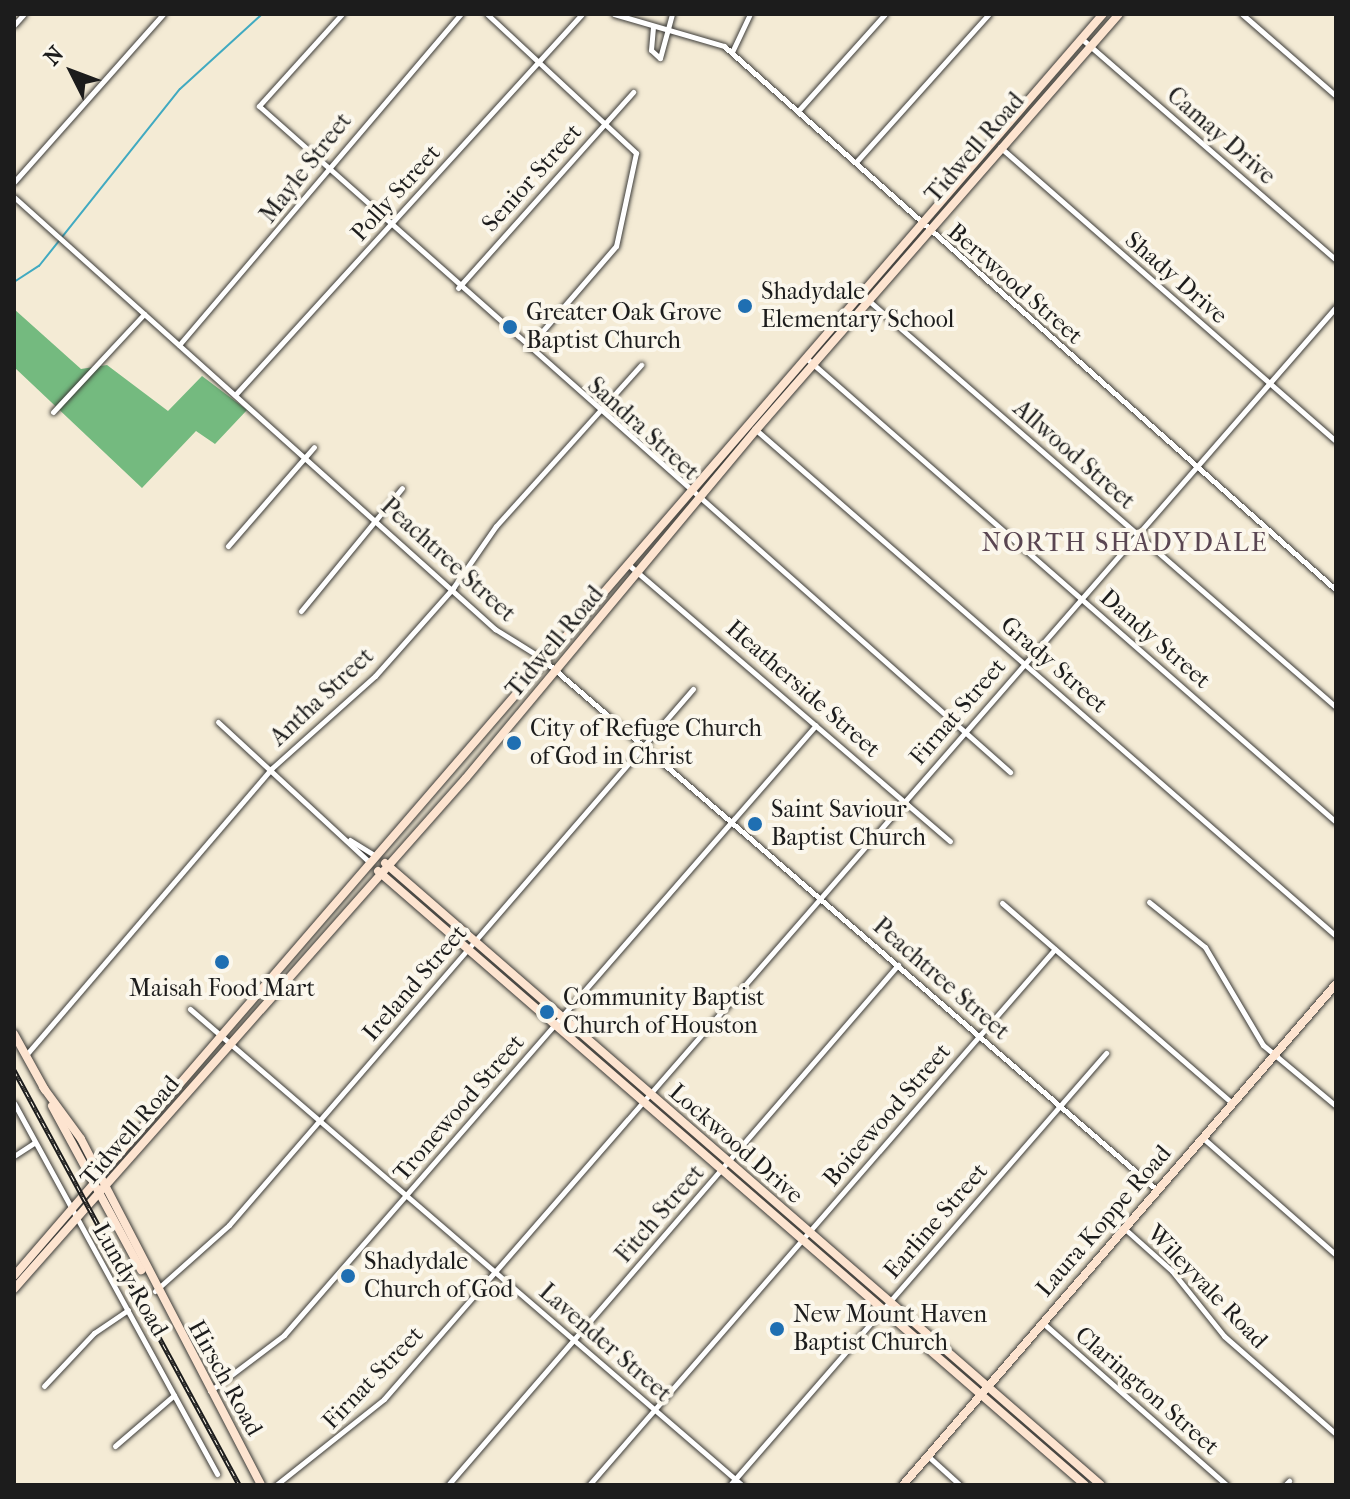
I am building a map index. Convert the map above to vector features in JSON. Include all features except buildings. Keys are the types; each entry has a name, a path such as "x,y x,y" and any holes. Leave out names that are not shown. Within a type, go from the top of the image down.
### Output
{"main road":[{"name":"Tidwell Road","path":"14,1276 548,664 747,423 1103,14"},
{"name":"Tidwell Road","path":"14,1289 77,1223 466,778 756,430 1119,14"},
{"path":"457,769 466,778"},
{"name":"Lockwood Drive","path":"375,862 388,865 475,940 562,1018 721,1171 805,1237 1101,1485"},
{"name":"Lockwood Drive","path":"375,862 381,873 554,1027 728,1162 805,1237"},
{"path":"300,948 308,956"},
{"name":"Laura Koppe Road","path":"903,1485 1275,1054 1332,996 1336,984"},
{"name":"Hirsch Road","path":"14,1034 98,1199 155,1291 261,1485"},
{"name":"Hirsch Road","path":"43,1087 101,1179 155,1291"},
{"path":"172,1096 180,1104"},
{"name":"Lockwood Drive","path":"885,1306 979,1395 1085,1485"}],"street":[{"path":"14,25 24,14"},
{"path":"14,182 163,14"},
{"name":"Sandra Street","path":"342,14 259,106 597,413 1010,772"},
{"name":"Mayle Street","path":"179,345 461,14"},
{"path":"487,14 607,121 636,153 616,246 528,348"},
{"name":"Polly Street","path":"235,395 582,14"},
{"name":"Bertwood Street","path":"614,14 732,52 856,162 919,225 1336,590"},
{"path":"653,27 651,50 660,58 672,14"},
{"path":"732,52 750,14"},
{"path":"798,111 885,14"},
{"path":"856,162 989,14"},
{"path":"1242,14 1336,96"},
{"name":"Camay Drive","path":"1082,39 1336,260"},
{"name":"Senior Street","path":"458,288 633,92"},
{"name":"Shady Drive","path":"993,141 1336,441"},
{"name":"Peachtree Street","path":"14,197 453,588 644,745 1157,1190"},
{"name":"Allwood Street","path":"860,293 1336,707"},
{"name":"Firnat Street","path":"276,1485 384,1399 1336,307"},
{"path":"53,412 144,314"},
{"name":"Dandy Street","path":"805,357 1336,822"},
{"name":"Antha Street","path":"26,1055 271,769 375,676 453,588 496,526 641,365"},
{"name":"Grady Street","path":"747,423 1336,936"},
{"path":"228,546 314,447"},
{"path":"301,611 402,488"},
{"name":"Heatherside Street","path":"630,566 950,841"},
{"name":"Ireland Street","path":"155,1291 229,1225 693,689"},
{"name":"Lockwood Drive","path":"218,722 375,862"},
{"name":"Tronewood Street","path":"210,1391 284,1335 816,725"},
{"name":"Lockwood Drive","path":"343,835 375,862"},
{"path":"1149,902 1205,947 1246,1024 1275,1054 1336,1106"},
{"path":"1002,903 1233,1103"},
{"name":"Boicewood Street","path":"589,1485 1055,949"},
{"name":"Fitch Street","path":"448,1485 898,965"},
{"name":"Lavender Street","path":"190,1009 742,1485"},
{"name":"Earline Street","path":"730,1485 1106,1053"},
{"name":"Lundy Road","path":"14,1103 71,1214 128,1310 217,1474"},
{"path":"1203,1138 1336,1255"},
{"path":"14,1156 34,1143"},
{"name":"Wileyvale Road","path":"1125,1228 1172,1271 1224,1336 1336,1434"},
{"path":"44,1386 94,1333 128,1310"},
{"name":"Clarington Street","path":"1043,1323 1227,1485"},
{"path":"115,1446 174,1395"},
{"path":"928,1456 960,1485"}],"green space":[{"path":"14,309 81,369 107,365 168,411 202,376 247,410 215,444 196,431 142,488 14,367"}],"waterway":[{"path":"14,282 39,266 180,89 262,14"}],"railway":[{"path":"14,1070 239,1485"}],"place":[{"name":"Shadydale Elementary School","path":"745,306"},
{"name":"Greater Oak Grove Baptist Church","path":"510,327"},
{"name":"City of Refuge Church of God in Christ","path":"514,743"},
{"name":"Saint Saviour Baptist Church","path":"755,824"},
{"name":"Maisah Food Mart","path":"222,962"},
{"name":"Community Baptist Church of Houston","path":"547,1012"},
{"name":"Shadydale Church of God","path":"348,1276"},
{"name":"New Mount Haven Baptist Church","path":"777,1329"}],"district":[{"name":"NORTH SHADYDALE","path":"1125,543"}]}
